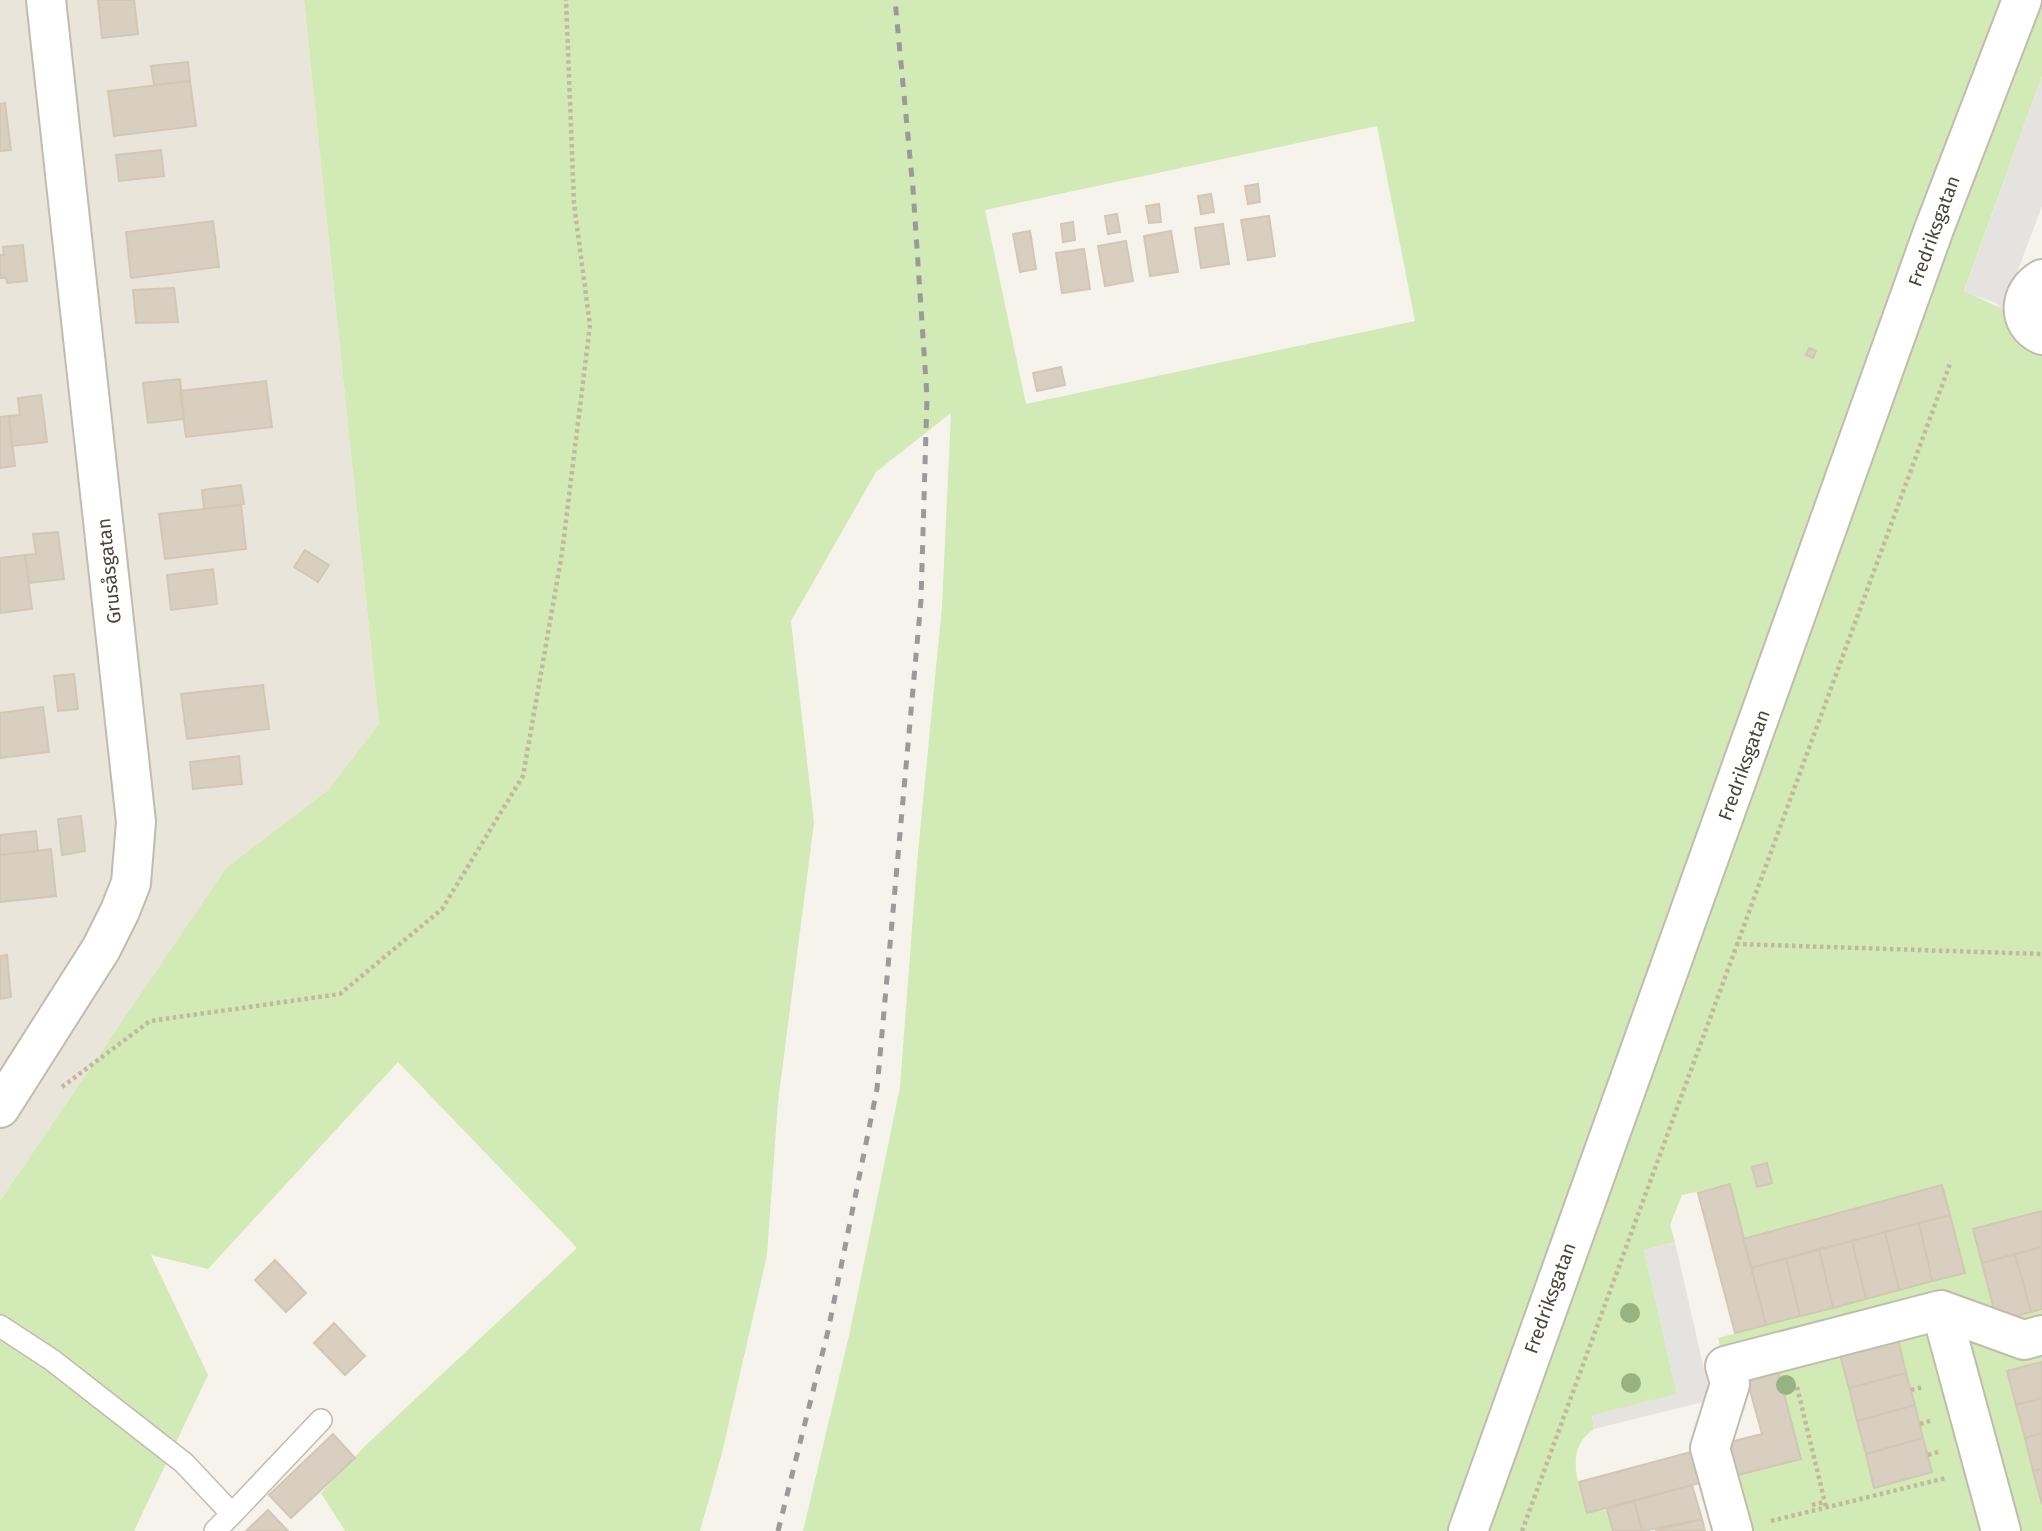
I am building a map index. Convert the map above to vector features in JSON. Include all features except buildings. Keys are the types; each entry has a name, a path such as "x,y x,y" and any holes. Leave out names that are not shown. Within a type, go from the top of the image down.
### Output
{"street":[{"name":"Grusåsgatan","path":"0,1108 100,949 131,883 135,852 134,808 46,0"},
{"name":"Fredriksgatan","path":"1468,1531 1771,692 1921,267 2022,0"},
{"path":"2023,321 2024,300 2028,291 2042,279"},
{"path":"1747,1527 1710,1448 1730,1384 1725,1366 1941,1310 2024,1340 2042,1335"},
{"path":"1941,1310 2001,1531"}],"lane":[{"path":"0,1326 52,1360 184,1462 232,1514"},
{"path":"215,1531 321,1420"}],"path":[{"path":"53,1094 150,1021 340,994 442,909 523,776 562,553 590,325 574,204 566,0"},
{"path":"1522,1531 1951,361"},
{"path":"1736,944 2042,954"},
{"path":"1789,1350 1825,1504"},
{"path":"1747,1527 1825,1504 1984,1469"},
{"path":"1812,1505 1825,1504"}],"shaded area":[{"path":"0,0 304,0 379,724 328,790 226,868 0,1201"},
{"path":"2042,76 2042,206 2003,310 1996,303 1964,292"},
{"path":"1675,1242 1711,1400 1594,1429 1592,1415 1677,1394 1644,1250"}],"green space":[{"path":"304,0 2042,0 2042,76 1964,291 2024,319 2042,279 2042,1211 1974,1229 1997,1320 2042,1309 2042,1362 2007,1372 2042,1503 2042,1531 1733,1531 1719,1480 1801,1458 1774,1354 1725,1366 1718,1338 1965,1272 1942,1185 1743,1239 1729,1185 1682,1195 1670,1225 1675,1242 1644,1250 1677,1394 1592,1416 1594,1429 1584,1437 1576,1457 1578,1479 1587,1513 1607,1509 1613,1531 803,1531 850,1331 900,1087 917,863 942,606 951,413 876,472 791,621 814,823 778,1102 767,1255 722,1453 700,1531 345,1531 321,1493 365,1446 577,1248 398,1062 208,1269 151,1255 208,1375 134,1531 0,1531 0,1201 226,868 328,790 379,724","holes":["1377,126 1415,321 1026,404 985,210","1898,1340 1932,1472 1874,1487 1840,1355"]}],"railway":[{"path":"778,1531 828,1331 877,1089 921,600 927,397 913,189 895,0"}]}
